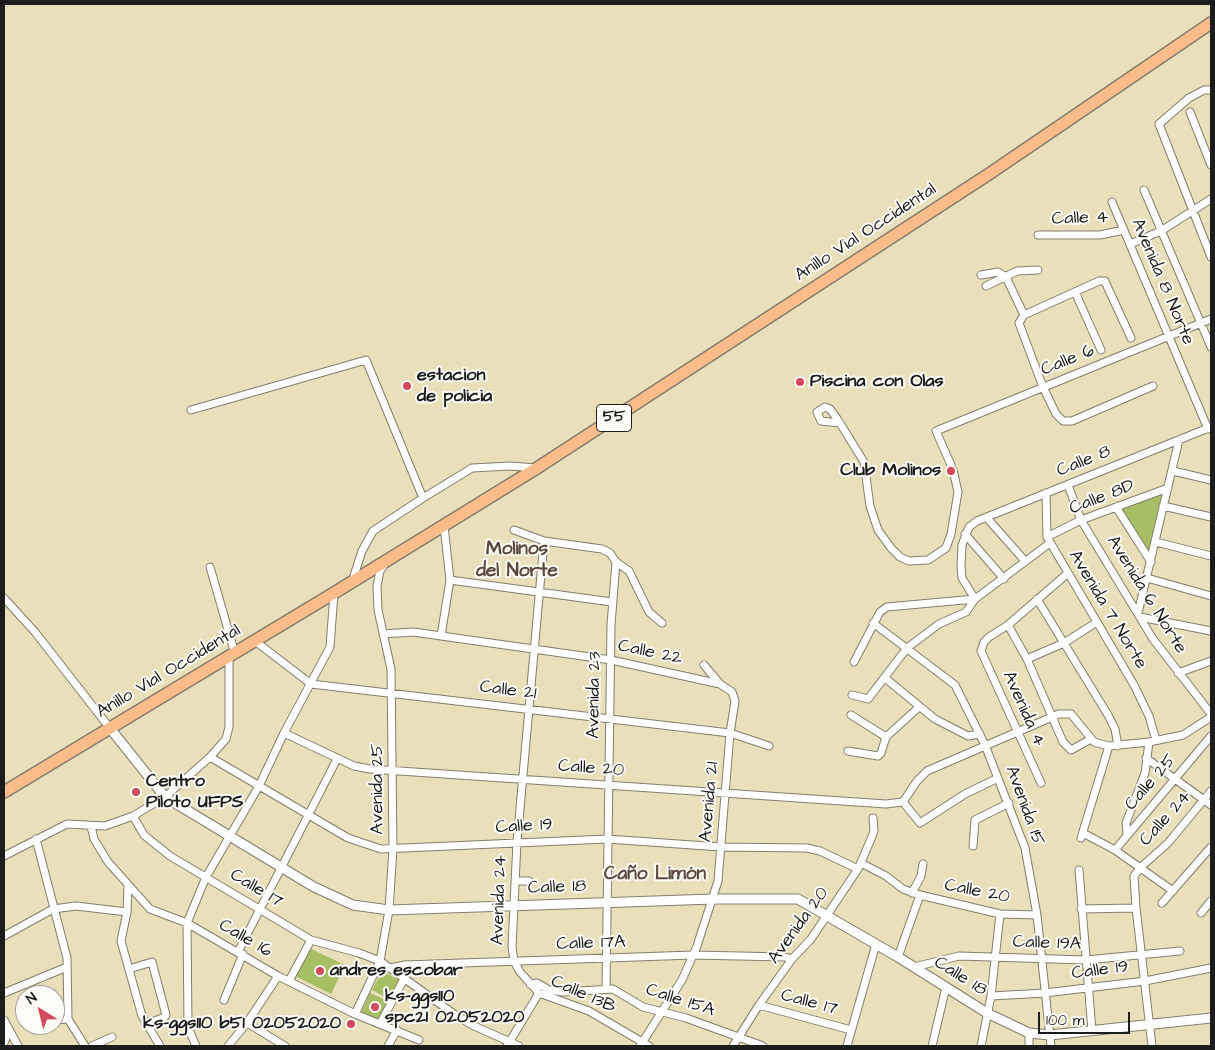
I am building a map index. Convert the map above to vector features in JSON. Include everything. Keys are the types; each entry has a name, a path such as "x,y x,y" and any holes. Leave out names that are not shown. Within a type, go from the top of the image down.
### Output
{"highway":[{"name":"Anillo Vial Occidental","path":"4,792 334,593 536,468 989,174 1211,23"}],"street":[{"path":"1211,90 1204,90 1189,98 1159,124 1211,257"},
{"path":"1190,112 1211,165"},
{"path":"1144,190 1211,347"},
{"path":"1130,244 1161,231 1211,199"},
{"name":"Avenida 8 Norte","path":"1112,202 1168,336 1210,428"},
{"name":"Calle 4","path":"1038,235 1100,235 1124,230"},
{"path":"986,286 1017,271 1038,270"},
{"path":"981,275 998,272 1006,277 1024,315"},
{"path":"1131,338 1105,281 1099,281 1024,315 1019,323 1056,414 1063,421 1072,421 1153,386"},
{"path":"1075,292 1101,350"},
{"name":"Calle 6","path":"840,423 864,462 870,506 878,530 900,557 910,561 928,560 946,548 951,534 958,492 952,467 936,430 1211,319"},
{"path":"191,410 366,360 423,498"},
{"name":"Calle 8","path":"967,530 987,518 1046,493 1210,428"},
{"path":"1179,440 1139,615 1211,631"},
{"path":"352,582 362,551 373,531 423,498 472,468 510,466 536,468"},
{"path":"1173,471 1211,480"},
{"name":"Avenida 6 Norte","path":"1068,485 1081,520 1139,615 1178,673 1211,715"},
{"name":"Calle 8D","path":"852,695 868,699 907,648 939,624 966,612 975,599 1004,579 1048,540 1081,520 1168,488"},
{"name":"Avenida 7 Norte","path":"1046,493 1048,540 1142,702 1152,741"},
{"path":"1163,506 1211,517"},
{"path":"1116,507 1151,562"},
{"path":"987,518 1025,561"},
{"path":"441,636 450,580 449,554 444,526"},
{"path":"514,530 544,541 602,549 610,553 616,562 629,571 649,612 662,623"},
{"path":"967,530 1004,579"},
{"path":"854,662 873,623 880,612 887,607 975,599 962,578 962,545 967,530"},
{"name":"Avenida 24","path":"514,961 512,947 517,842 528,708 536,648 544,541"},
{"path":"1156,542 1211,556"},
{"name":"Avenida 25","path":"355,1014 380,962 389,910 393,849 394,770 392,692 391,669 378,610 377,586 380,571 388,560"},
{"name":"Avenida 23","path":"606,989 608,959 607,839 609,720 612,602 616,562"},
{"path":"4,856 68,824 105,826 133,816 165,797 210,757 226,739 229,727 232,655 210,567"},
{"path":"1068,573 1008,624 1027,659 1067,748 1076,749 1091,739"},
{"path":"1147,578 1211,596"},
{"path":"450,580 612,602"},
{"path":"196,1046 188,1026 187,923 206,876 232,836 330,647 334,593"},
{"path":"4,598 34,632 109,727"},
{"path":"1037,599 1112,723 1118,746"},
{"path":"1027,659 1064,643 1097,622"},
{"name":"Avenida 15","path":"873,623 955,685 985,745 1025,848 1037,915 1051,1046"},
{"name":"Avenida 4","path":"1008,624 989,637 982,646 982,655 1041,783"},
{"name":"Calle 22","path":"383,634 413,632 611,660 720,684 732,692"},
{"path":"255,641 311,684"},
{"path":"1178,673 1211,661"},
{"path":"704,665 720,684"},
{"path":"885,678 935,719 968,736 980,734"},
{"name":"Calle 21","path":"311,684 730,733 769,746"},
{"name":"Avenida 21","path":"644,1045 682,980 714,899 718,881 727,793 730,733 735,701 732,692"},
{"path":"848,751 878,756 881,753 886,736 919,707"},
{"path":"998,778 965,794 920,822 903,802 917,781 927,771 1065,712 1071,714 1098,745 1109,746 1183,735 1211,715"},
{"path":"851,714 886,736"},
{"name":"Calle 18","path":"109,727 165,797 314,887 353,905 389,910 714,899 798,899 898,957 987,1013 1029,1033 1050,1035 1211,1018"},
{"name":"Calle 20","path":"284,733 354,766 886,804 903,802"},
{"name":"Calle 25","path":"1115,850 1211,736"},
{"path":"1127,834 1126,823 1144,773 1146,758 1152,741"},
{"path":"1109,746 1082,836 1115,850 1173,891"},
{"name":"Calle 19","path":"210,757 348,838 368,846 393,849 607,839 721,847 808,848 820,850 859,866"},
{"path":"1146,758 1211,805"},
{"path":"224,1000 259,908 337,759"},
{"name":"Calle 24","path":"1141,867 1164,847 1211,791"},
{"path":"973,846 975,820 1009,803"},
{"name":"Calle 17","path":"133,816 144,835 154,844 311,940 359,953 380,962 466,1022 509,1044 519,1046"},
{"name":"Avenida 20","path":"733,1046 759,1005 827,916 859,866 874,831 872,818"},
{"name":"Calle 16","path":"91,826 94,840 108,862 150,909 187,923 278,976 355,1014 418,1040"},
{"path":"36,839 67,958 68,1018 85,1046"},
{"path":"1162,903 1211,847"},
{"path":"912,893 921,876 923,864"},
{"name":"Calle 20","path":"859,866 886,876 902,889 912,893 1000,914 1037,915"},
{"path":"1141,867 1133,883 1152,1046"},
{"path":"1079,870 1092,1031"},
{"path":"516,882 529,881"},
{"path":"128,886 127,912 121,941 142,1016 160,1046"},
{"path":"898,957 920,895"},
{"path":"1201,913 1211,901"},
{"path":"4,936 53,909 76,906 127,912"},
{"path":"1081,909 1136,908"},
{"path":"981,1046 991,996 1000,914"},
{"path":"289,981 311,940"},
{"path":"847,1046 876,944"},
{"name":"Calle 19A","path":"914,967 959,956 1086,960 1180,951"},
{"name":"Calle 17A","path":"390,968 405,965 608,959 693,954 784,957 792,960"},
{"name":"Calle 13B","path":"514,961 530,984 539,993 589,1011 644,1045"},
{"path":"129,969 152,962 166,1014 165,1017 147,1024"},
{"path":"4,993 67,967"},
{"name":"Calle 19","path":"991,996 1045,993 1144,981 1211,968"},
{"path":"228,1046 247,1024 278,976"},
{"path":"380,1024 404,978"},
{"name":"Calle 15A","path":"530,984 537,984 549,990 562,992 606,989 618,992 643,1007 739,1036 763,1046"},
{"path":"932,1046 946,987"},
{"path":"509,1044 539,993"},
{"name":"Calle 17","path":"759,1005 851,1030"},
{"path":"4,1020 18,1046"},
{"path":"247,1024 285,1046"},
{"path":"4,1028 6,1038 4,1043"},
{"path":"388,1046 397,1030"},
{"path":"1029,1033 1029,1046"},
{"path":"92,1046 112,1037"}],"green space":[{"path":"1163,494 1150,557 1120,508"},
{"name":"andres escobar","path":"309,948 345,965 331,994 295,976"},
{"path":"382,971 399,980 389,999 372,990"},
{"name":"ks-ggs110 spc21 02052020","path":"370,993 388,1001 380,1020 361,1013"}],"place":[{"name":"Piscina con Olas","path":"800,382"},
{"name":"estacion de policia","path":"407,386"},
{"name":"Club Molinos","path":"951,471"},
{"name":"Centro Piloto UFPS","path":"136,792"},
{"name":"andres escobar","path":"320,971"},
{"name":"ks-ggs110 spc21 02052020","path":"375,1007"},
{"name":"ks-ggs110 b51 02052020","path":"351,1024"}],"district":[{"name":"Molinos del Norte","path":"517,561"},
{"name":"Caño Limón","path":"655,875"}]}
